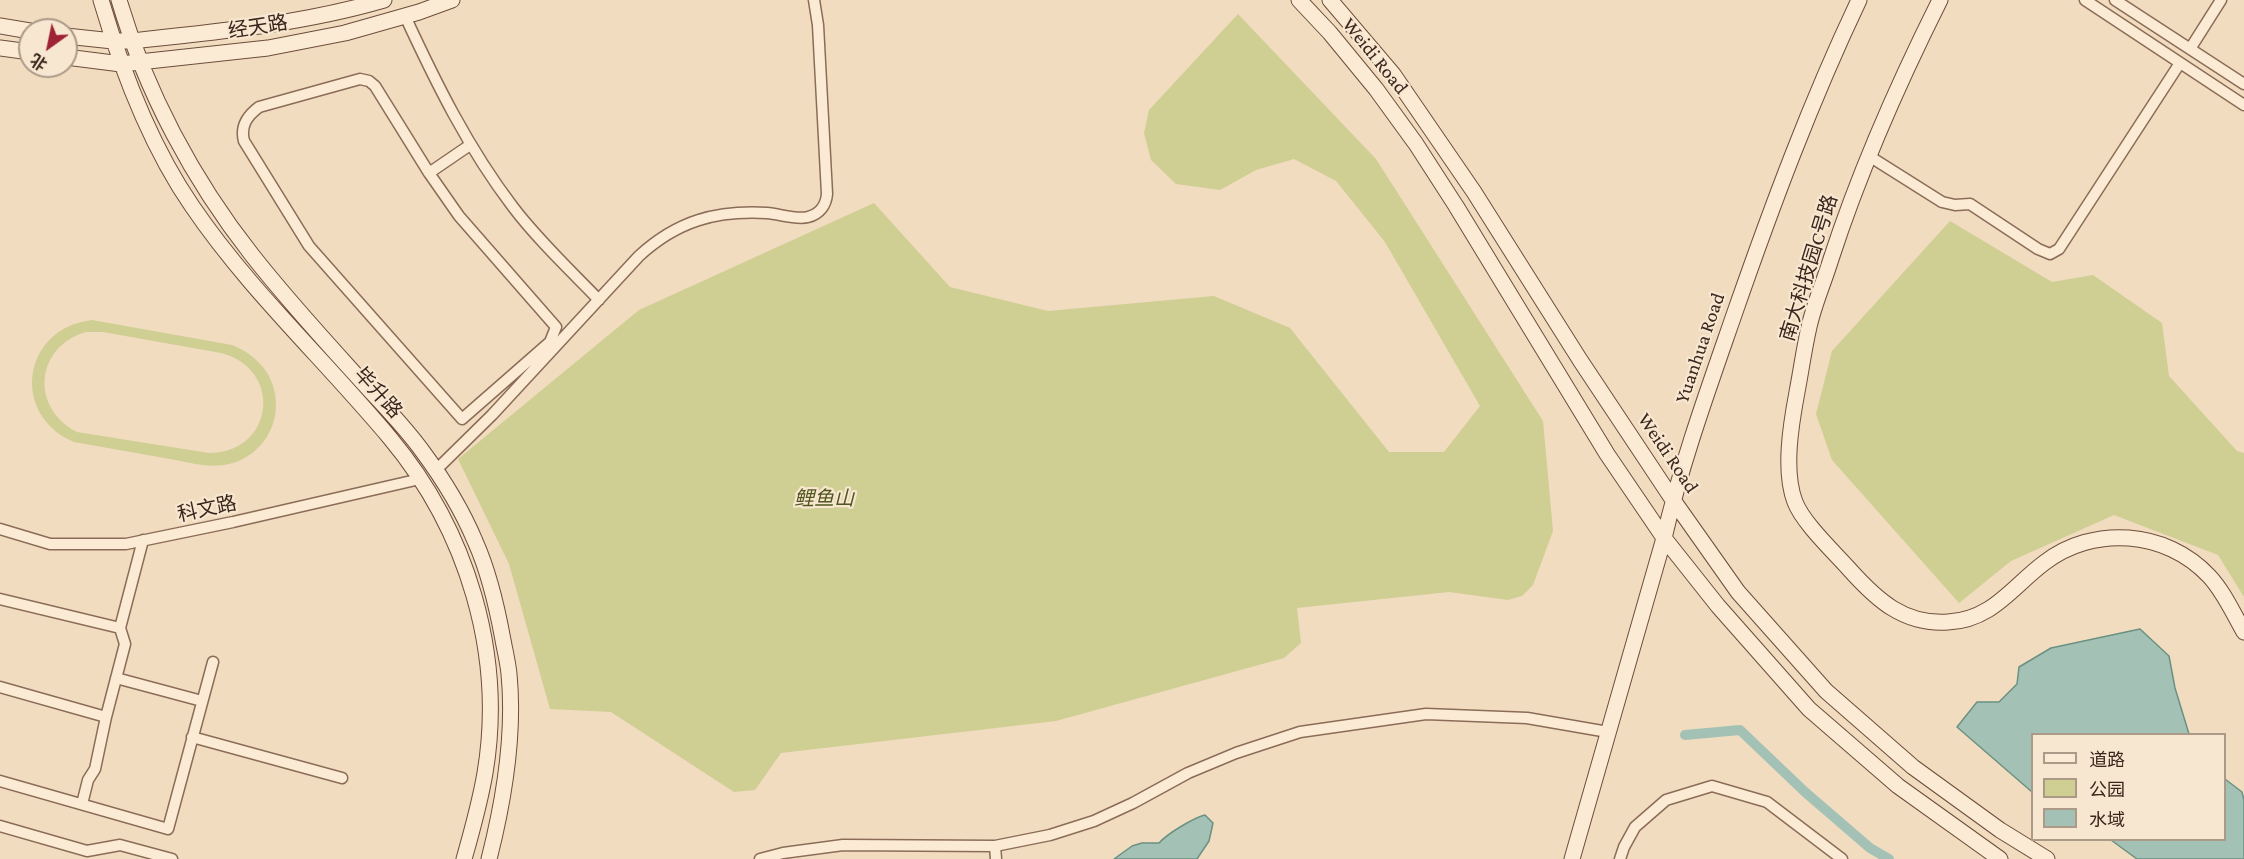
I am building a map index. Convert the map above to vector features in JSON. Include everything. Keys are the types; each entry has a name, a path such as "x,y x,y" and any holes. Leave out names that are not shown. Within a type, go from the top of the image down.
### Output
{"street":[{"name":"毕升路","path":"101,0 121,64 163,159 191,205 219,244 251,282 392,440 420,479 463,561 482,620 488,665 489,719 486,771 477,816 464,859"},
{"name":"毕升路","path":"119,0 140,63 179,143 205,188 252,255 423,452 460,511 476,542 497,609 509,674 510,731 503,794 489,859"},
{"name":"经天路","path":"78,37 131,41 260,28 339,13 384,0"},
{"name":"经天路","path":"78,59 121,64 140,63 268,48 345,33 452,0"},
{"path":"435,471 492,415 648,248 684,224 718,216 750,213 806,217 816,214 823,207 827,194 818,25 814,0"},
{"name":"Weidi Road","path":"1299,0 1330,33 1376,89 1416,144 1607,454 1664,538 1718,606 1809,709 1898,786 2000,859"},
{"name":"Weidi Road","path":"1330,0 1393,74 1474,192 1580,360 1673,500 1738,592 1826,692 1913,767 2000,830 2047,859"},
{"name":"Yuanhua Road","path":"1572,859 1673,500 1702,407 1767,220 1819,90 1860,0"},
{"name":"南大科技园C号路","path":"1940,0 1900,83 1869,156 1846,214 1813,314 1792,415 1789,478 1795,503 1802,516 1883,604 1904,616 1926,621 1949,622 1976,616 2007,597 2021,581 2062,551 2085,542 2121,537 2157,543 2180,553 2195,564 2217,585 2244,632"},
{"path":"2085,0 2244,105"},
{"path":"2115,0 2244,84"},
{"path":"2190,49 2221,0"},
{"path":"405,16 437,86 470,145 531,229 599,300"},
{"path":"0,26 18,29"},
{"path":"0,48 18,50"},
{"path":"1869,156 1942,202 1955,205 1970,204 2038,249 2050,254 2059,249 2180,63"},
{"path":"365,80 377,89 429,173 459,216 556,327 550,342 462,418 309,246 244,141 243,127 248,117 259,107 365,80"},
{"path":"429,173 470,145"},
{"name":"科文路","path":"0,529 50,544 126,544 420,479"},
{"path":"82,804 88,780 95,769 125,644 120,628 143,540"},
{"path":"0,599 120,628"},
{"path":"0,781 168,829 213,662"},
{"path":"116,678 202,701"},
{"path":"0,687 106,717"},
{"path":"760,859 783,853 843,845 994,846 1050,836 1094,821 1188,773 1236,753 1300,732 1426,714 1527,718 1608,732"},
{"path":"192,737 342,778"},
{"path":"1620,859 1635,827 1666,800 1712,786 1767,802 1842,859"},
{"path":"0,826 87,851 120,845 172,859"},
{"path":"994,846 996,859"}],"green space":[{"name":"鲤鱼山","path":"1238,14 1376,159 1543,421 1553,531 1533,585 1522,596 1508,600 1449,592 1297,608 1301,643 1284,658 1056,721 781,753 755,790 734,792 611,712 550,709 509,564 458,459 639,310 874,203 950,287 1048,311 1214,296 1290,328 1389,452 1444,452 1480,406 1385,242 1336,181 1294,159 1256,170 1220,190 1176,184 1151,160 1144,133 1149,110"},
{"path":"1950,221 2052,282 2093,275 2162,323 2169,376 2237,451 2244,453 2244,597 2218,555 2114,515 2011,561 1959,603 1832,460 1816,414 1832,351"},
{"path":"92,320 232,345 240,349 260,364 273,385 276,407 270,430 257,449 247,457 217,466 74,442 54,429 40,413 33,394 33,374 39,355 51,339 69,326","holes":["86,332 103,332 221,353 241,362 255,375 262,392 263,409 258,426 247,440 231,449 209,453 77,432 62,421 51,408 46,394 45,379 48,364 56,351 69,340"]}],"water":[{"path":"2140,629 2169,656 2175,688 2189,733 2031,733 2031,791 1957,727 1977,702 1999,702 2017,684 2019,667 2051,648"},
{"path":"2226,780 2242,792 2244,859 2137,859 2112,841 2226,841"},
{"path":"1205,815 1213,823 1209,841 1197,859 1114,859 1132,846 1142,843 1159,843 1180,827"}],"waterway":[{"path":"1685,735 1740,730 1805,792 1870,848 1889,859"}]}
